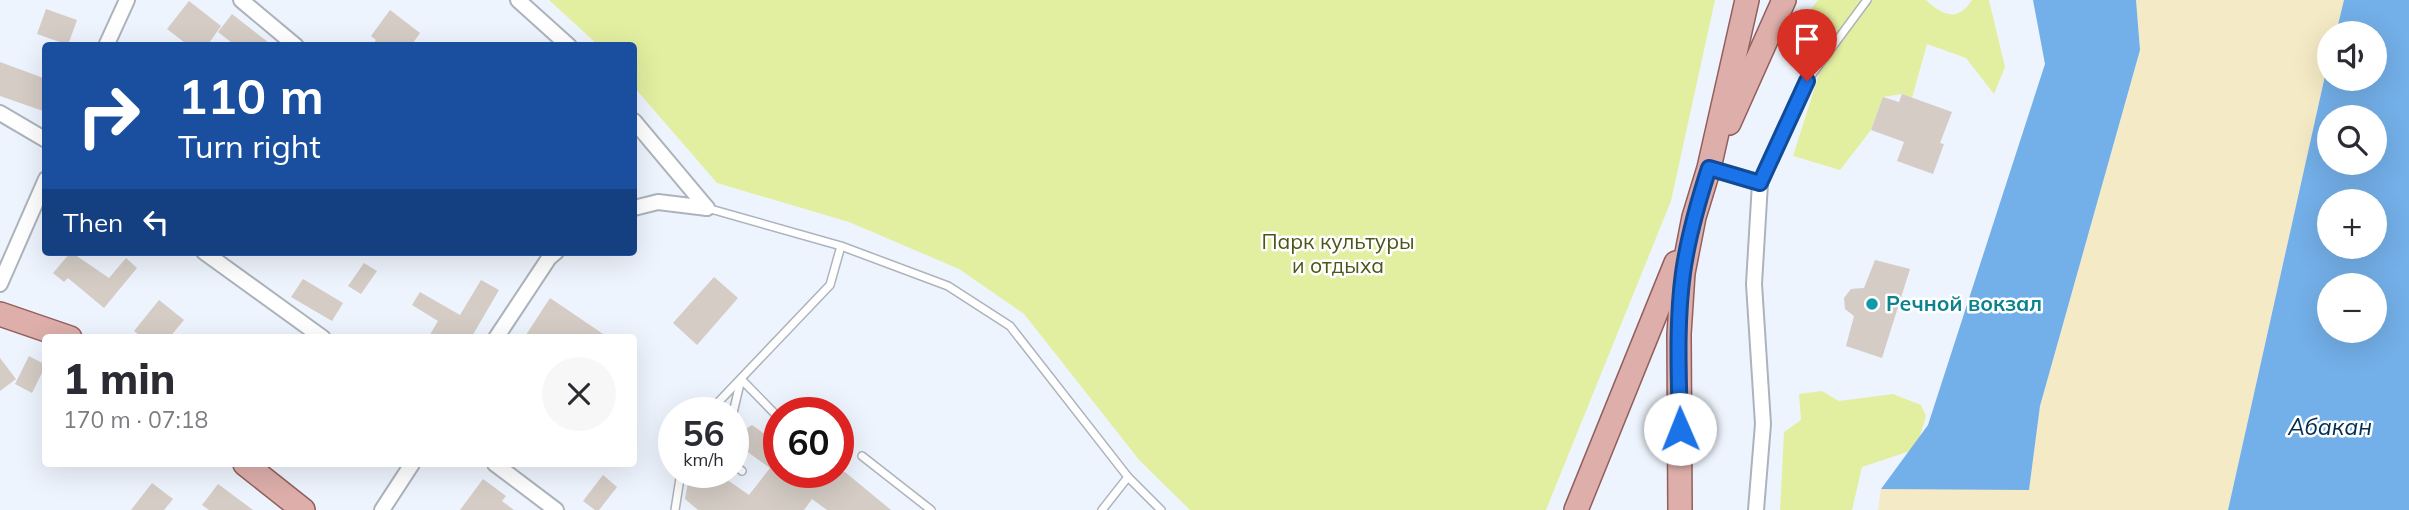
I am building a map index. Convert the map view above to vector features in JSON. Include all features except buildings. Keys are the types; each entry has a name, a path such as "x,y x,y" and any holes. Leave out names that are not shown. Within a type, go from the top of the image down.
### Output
{"main road":[{"path":"1576,510 1694,217 1709,168 1747,0"},
{"path":"1709,168 1784,0"},
{"path":"1680,510 1679,314 1683,273 1694,217"},
{"path":"0,314 58,334"},
{"path":"249,467 303,510"}],"street":[{"path":"108,42 127,0"},
{"path":"241,0 291,42"},
{"path":"518,0 565,42"},
{"path":"0,113 42,138"},
{"path":"637,125 707,208"},
{"path":"1709,168 1760,183 1754,284 1762,424 1756,510"},
{"path":"0,284 42,188"},
{"path":"637,207 658,202 707,208"},
{"path":"210,256 317,334"},
{"path":"499,334 548,256"},
{"path":"382,510 410,467"},
{"path":"499,467 556,510"}],"lane":[{"path":"1760,183 1807,81 1867,0"},
{"path":"707,208 841,246 948,286 1010,326 1128,477 1161,510"},
{"path":"724,397 830,285 841,246"},
{"path":"737,397 741,379"},
{"path":"741,379 763,402"},
{"path":"862,456 931,510"},
{"path":"1102,510 1128,477"},
{"path":"676,510 679,488"}],"green space":[{"name":"Парк культуры и отдыха","path":"549,0 1715,0 1671,201 1546,510 1190,510 1140,461 1024,314 959,269 849,222 717,183 637,90 637,42 595,42"},
{"path":"1818,0 1926,0 1944,13 1956,14 1972,0 1989,0 2005,67 1994,94 1966,58 1927,44 1912,98 1902,94 1883,97 1871,130 1840,170 1793,156 1819,74 1805,37 1807,19"},
{"path":"1822,391 1839,401 1893,394 1921,405 1926,416 1916,449 1862,467 1852,510 1780,510 1784,432 1801,420 1799,394"}],"sand":[{"path":"2136,0 2344,0 2339,21 2317,21 2317,91 2322,91 2228,510 1878,510 1881,489 2029,489 2040,406 2140,50"}],"water":[{"path":"2033,0 2136,0 2140,50 2040,406 2029,490 1881,489 1928,425 2045,64"},
{"name":"Абакан","path":"2344,0 2409,0 2409,510 2228,510 2317,112 2317,175 2387,175 2387,105 2318,105 2322,91 2387,91 2387,21 2339,21"}],"place":[{"name":"Речной вокзал","path":"1872,304"}],"route":[{"path":"1680,429 1681,288 1694,217 1709,168 1760,183 1807,81"}]}
